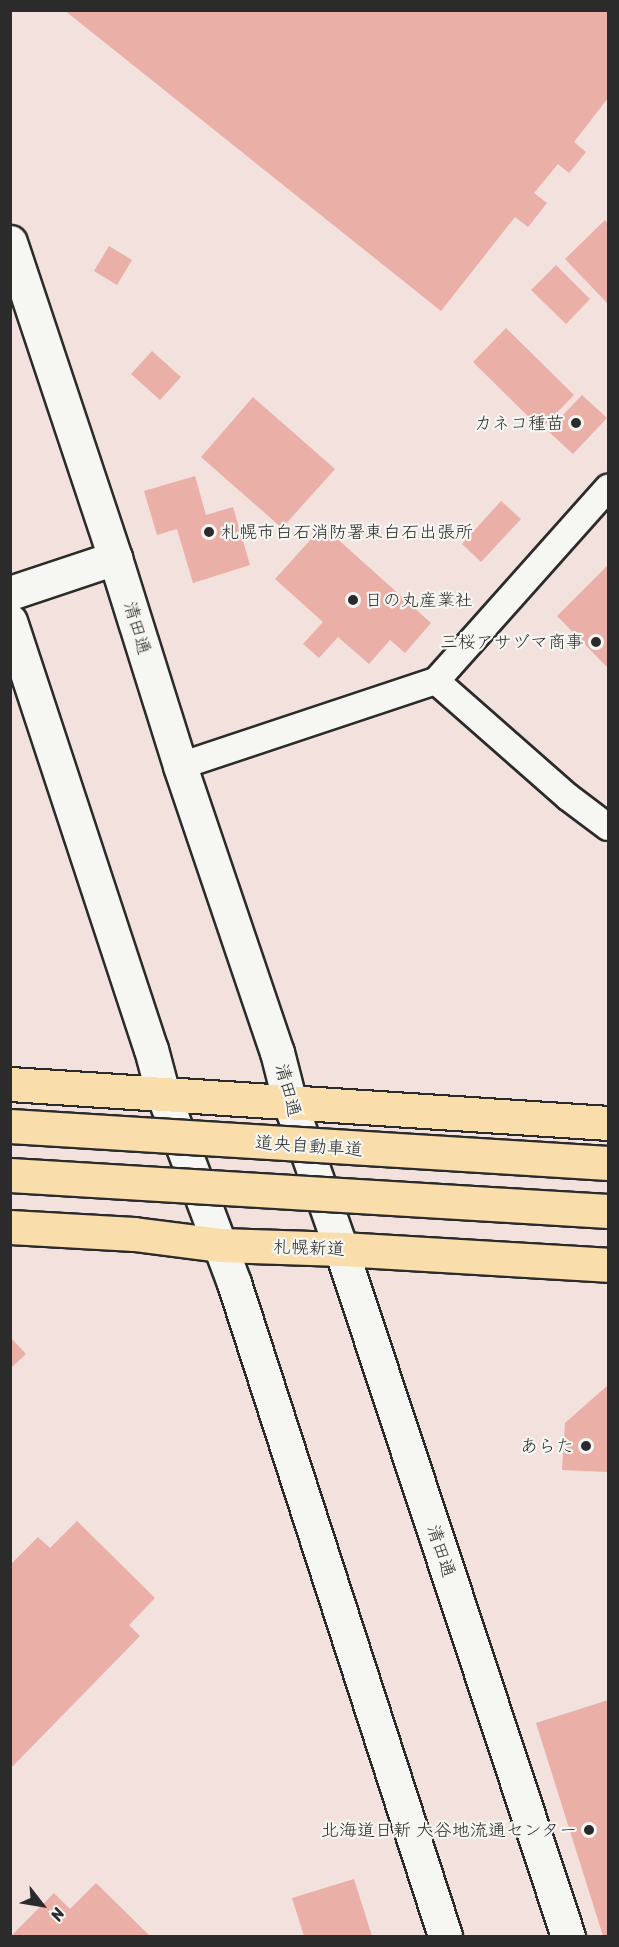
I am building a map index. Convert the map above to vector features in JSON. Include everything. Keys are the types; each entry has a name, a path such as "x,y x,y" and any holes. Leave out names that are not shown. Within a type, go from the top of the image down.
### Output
{"highway":[{"path":"10,1084 609,1123"},
{"name":"道央自動車道","path":"10,1126 609,1163"},
{"path":"10,1175 609,1211"},
{"name":"札幌新道","path":"10,1227 134,1234 221,1245 341,1249 609,1265"}],"street":[{"name":"清田通","path":"10,242 115,558 180,766 278,1052 290,1103 341,1249 568,1936"},
{"path":"180,766 436,681 609,488"},
{"path":"10,593 115,558"},
{"path":"10,621 147,1038 163,1094 221,1245 445,1936"},
{"path":"436,681 568,797 609,827"}],"building":[{"path":"64,10 608,10 608,98 574,142 586,152 569,173 558,164 534,193 547,203 528,227 515,217 441,311"},
{"path":"605,220 608,224 608,304 565,259"},
{"path":"109,246 132,260 117,285 94,271"},
{"path":"556,265 590,299 566,324 531,290"},
{"path":"506,328 574,395 541,429 473,362"},
{"path":"152,351 181,377 160,400 131,374"},
{"path":"582,395 607,418 573,454 548,431"},
{"path":"253,397 335,469 282,528 201,457"},
{"name":"札幌市白石消防署東白石出張所","path":"195,476 206,515 233,507 250,565 193,583 177,529 157,535 144,491"},
{"path":"501,501 521,519 481,562 462,544"},
{"name":"日の丸産業社","path":"323,526 431,623 405,653 390,640 369,664 338,637 319,658 303,644 323,622 275,579"},
{"name":"三桜アサヅマ商事","path":"608,565 608,668 557,616"},
{"path":"10,1337 26,1354 10,1369"},
{"name":"あらた","path":"608,1385 608,1472 562,1470 565,1423"},
{"path":"77,1521 155,1598 129,1625 140,1636 10,1769 10,1565 38,1537 50,1548"},
{"name":"北海道日新 大谷地流通センター","path":"608,1700 608,1936 603,1936 536,1723"},
{"path":"354,1879 372,1936 304,1936 292,1898"},
{"path":"96,1883 150,1936 11,1936 54,1893 70,1909"}],"place":[{"name":"カネコ種苗","path":"576,423"},
{"name":"札幌市白石消防署東白石出張所","path":"209,532"},
{"name":"日の丸産業社","path":"353,600"},
{"name":"三桜アサヅマ商事","path":"596,642"},
{"name":"あらた","path":"586,1446"},
{"name":"北海道日新 大谷地流通センター","path":"589,1830"}]}
